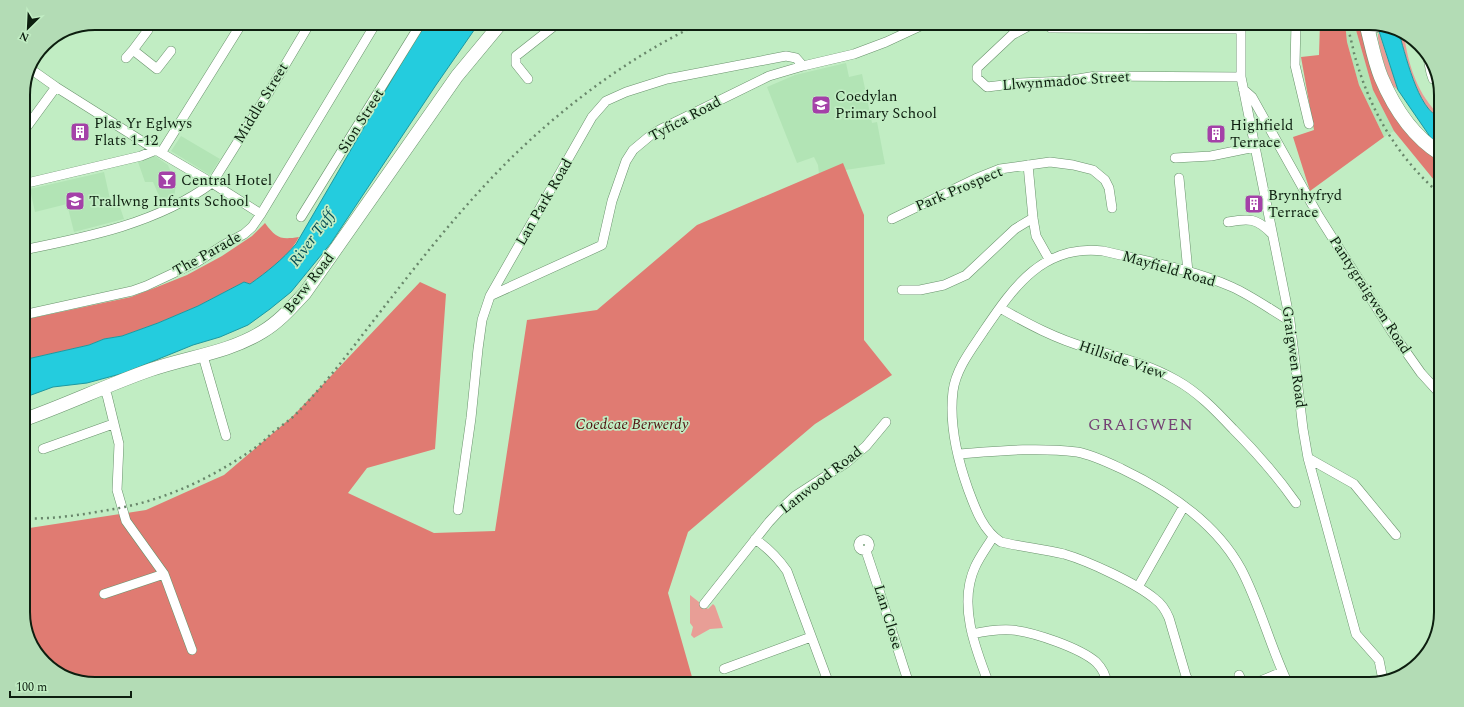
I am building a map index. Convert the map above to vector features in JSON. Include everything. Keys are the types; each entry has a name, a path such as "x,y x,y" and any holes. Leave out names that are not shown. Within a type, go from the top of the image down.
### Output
{"main road":[{"name":"Berw Road","path":"30,418 151,370 203,356 239,343 262,332 284,316 305,293 457,76 495,30"},
{"path":"1374,31 1381,76 1401,116 1414,132 1434,149"}],"street":[{"path":"126,58 148,30"},
{"path":"30,182 158,152 237,30"},
{"name":"Middle Street","path":"212,183 306,30"},
{"name":"The Parade","path":"30,313 132,291 146,286 197,262 244,234 252,227 261,214 372,30"},
{"name":"Sion Street","path":"301,217 417,30"},
{"path":"528,79 516,64 516,56 549,30"},
{"name":"Tyfica Road","path":"490,296 602,245 612,202 626,161 632,150 651,135 769,76 854,54 912,30"},
{"name":"Llwynmadoc Street","path":"1021,30 1012,35 977,68 977,78 987,87 1020,83 1066,81 1096,76 1241,77"},
{"name":"Graigwen Road","path":"1241,30 1241,77 1290,321 1308,458 1356,634 1379,660 1383,675"},
{"path":"1296,30 1295,65 1309,124"},
{"path":"133,50 157,68 171,51"},
{"name":"Lan Park Road","path":"458,510 471,418 482,320 490,296 592,116 606,101 626,92 667,79 786,56 796,58 803,66"},
{"path":"35,72 158,152 212,183 261,214"},
{"path":"30,122 56,87"},
{"name":"Pantygraigwen Road","path":"1243,89 1252,97 1318,215 1392,332 1421,373 1434,387"},
{"path":"1175,158 1212,156 1255,148"},
{"name":"Park Prospect","path":"892,219 1000,168 1050,162 1073,165 1093,170 1105,180 1109,188 1112,208"},
{"path":"1028,165 1036,236 1046,262 1019,284 1000,308 964,360 958,373 953,389 951,418 962,472 986,530 993,537 1001,542 1012,545 1066,555 1087,562 1138,587 1156,599 1166,610 1188,677"},
{"path":"1179,178 1188,272"},
{"path":"30,248 74,239 136,221 176,205 204,190 212,183"},
{"path":"902,290 920,290 944,285 966,275 1015,229 1033,218"},
{"path":"1228,222 1243,219 1252,220 1259,222 1272,234"},
{"name":"Mayfield Road","path":"1046,262 1062,254 1077,250 1090,249 1103,251 1212,279 1234,288 1290,321"},
{"name":"Hillside View","path":"1000,308 1048,334 1088,348 1129,359 1155,369 1181,383 1205,401 1244,440 1281,482 1296,503"},
{"path":"203,356 226,436"},
{"path":"104,389 119,444 117,490 126,521 164,574 192,650"},
{"name":"Lanwood Road","path":"704,604 769,522 787,504 800,493 846,463 866,446 886,422"},
{"path":"43,449 113,424"},
{"path":"958,454 1036,450 1078,452 1098,458 1139,477 1184,506 1216,536 1232,554 1248,584 1284,677"},
{"path":"1308,458 1354,484 1396,534"},
{"path":"1138,587 1184,506"},
{"path":"987,677 972,634 968,598 970,583 975,568 993,537"},
{"path":"755,539 767,547 779,559 787,571 827,677"},
{"name":"Lan Close","path":"866,550 907,677"},
{"path":"104,594 164,574"},
{"path":"972,634 994,630 1012,630 1046,638 1089,657 1102,670 1105,677"},
{"path":"724,669 811,637"},
{"path":"1270,677 1282,672"}],"shaded area":[{"path":"1346,30 1356,30 1373,90 1394,131 1384,137 1359,85 1347,42"},
{"path":"1379,33 1398,90 1393,86 1386,69 1379,45"},
{"path":"1400,38 1406,41 1408,56 1415,78 1426,99 1434,109 1434,114 1425,104 1419,93 1408,65"},
{"name":"Coedylan Primary School","path":"846,63 849,77 862,74 872,123 877,122 885,164 819,174 818,165 814,157 797,163 767,87 795,75"},
{"path":"181,136 220,159 210,175 171,151"},
{"path":"155,156 168,165 176,184 174,198 166,200 163,205 153,182 145,182 138,162"},
{"name":"Trallwng Infants School","path":"104,172 110,199 117,198 124,219 74,232 67,204 35,212 30,189"},
{"path":"690,595 708,609 713,604 715,606 723,628 710,629 694,638 691,635 693,627 690,623"}],"green space":[{"path":"1320,30 1346,30 1347,42 1359,85 1384,137 1310,191 1293,137 1314,130 1301,57 1319,55"},
{"path":"1356,30 1363,30 1404,128 1425,151 1434,156 1434,180 1394,131 1373,90"},
{"name":"Coedcae Berwerdy","path":"843,163 864,215 864,340 892,375 815,424 688,532 668,593 692,677 95,677 78,675 66,670 52,661 41,648 33,633 30,617 30,528 146,510 224,475 293,416 420,282 446,294 435,449 367,468 348,493 434,533 495,531 527,320 597,310 697,225"},
{"path":"265,223 272,232 279,237 299,237 295,245 284,258 250,284 244,282 198,306 122,336 104,339 89,345 30,358 30,319 131,297 187,275 222,256 252,236"}],"water":[{"name":"River Taff","path":"422,30 474,30 331,243 291,292 248,325 220,337 193,345 124,373 87,383 53,387 30,395 30,358 89,345 104,339 122,336 158,323 198,306 244,282 250,284 280,261 296,244"},
{"path":"1379,31 1386,32 1400,38 1408,65 1419,93 1425,104 1434,114 1434,142 1433,141 1398,90"}],"railway":[{"path":"30,518 81,515 149,501 183,489 215,473 231,464 264,441 294,416 314,395 341,363 439,237 470,201 509,160 533,137 586,93 642,55 687,30"},
{"path":"1349,30 1360,74 1377,113 1398,148 1411,165 1434,188"}],"place":[{"name":"Coedylan Primary School","path":"821,105"},
{"name":"Plas Yr Eglwys Flats 1-12","path":"80,132"},
{"name":"Highfield Terrace","path":"1216,134"},
{"name":"Central Hotel","path":"167,180"},
{"name":"Trallwng Infants School","path":"75,201"},
{"name":"Brynhyfryd Terrace","path":"1254,204"}],"district":[{"name":"GRAIGWEN","path":"1141,425"}]}
